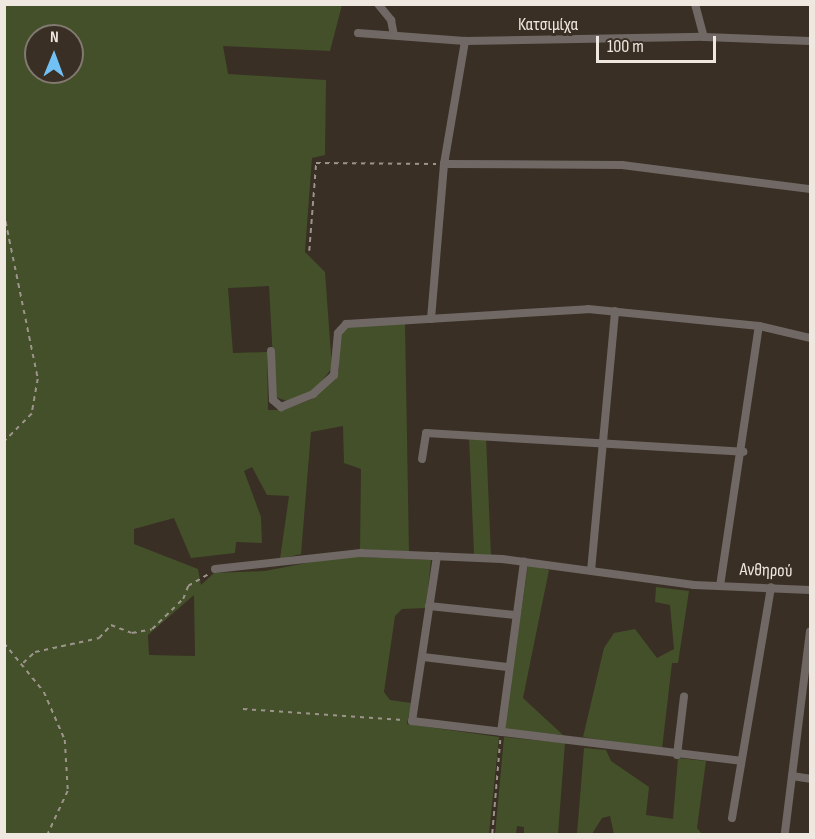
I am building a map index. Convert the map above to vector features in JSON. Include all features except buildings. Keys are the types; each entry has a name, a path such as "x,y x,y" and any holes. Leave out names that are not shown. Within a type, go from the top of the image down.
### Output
{"street":[{"path":"378,4 391,20 394,35"},
{"path":"695,4 704,37"},
{"name":"Κατσιμίχα","path":"358,33 465,41 704,37 810,41"},
{"path":"431,319 444,164 465,41"},
{"path":"444,164 622,165 810,189"},
{"path":"271,351 273,400 281,407 313,394 334,375 341,326 547,309 615,311 759,326 810,338"},
{"path":"591,571 605,443 615,311"},
{"path":"720,586 743,452 759,326"},
{"path":"422,459 426,433 743,452"},
{"name":"Ανθηρού","path":"215,569 275,566 339,552 524,562 720,586 810,590"},
{"path":"437,556 412,721 741,761"},
{"path":"501,732 507,667 524,562"},
{"path":"732,818 771,587"},
{"path":"429,606 515,615"},
{"path":"785,832 810,632"},
{"path":"423,657 507,667"},
{"path":"677,755 684,696"},
{"path":"792,776 810,779"}],"path":[{"path":"309,251 316,164 444,164"},
{"path":"4,213 38,379 32,414 4,442"},
{"path":"23,663 35,652 99,638 111,625 132,633 152,629 183,598 188,586 215,569"},
{"path":"4,643 23,663 44,692 64,741 69,766 68,791 48,834"},
{"path":"243,709 412,721"},
{"path":"492,834 501,732"}],"green space":[{"path":"5,5 342,5 330,51 223,46 228,74 326,80 325,155 312,158 305,252 325,272 332,368 313,392 287,401 275,397 269,286 228,288 233,353 267,352 268,410 283,410 312,399 339,371 337,327 405,323 409,552 360,549 361,469 344,463 343,426 311,432 301,554 280,559 289,496 267,495 252,467 244,471 261,517 262,543 236,542 235,553 191,558 174,518 134,529 134,544 198,569 201,585 214,573 265,571 342,556 431,560 426,608 402,609 395,616 384,692 390,700 411,703 407,724 499,737 489,834 5,834","holes":["194,595 195,656 149,655 148,635"]},
{"path":"469,437 486,437 491,555 474,554"},
{"path":"528,565 549,570 523,698 563,735 504,729"},
{"path":"656,587 689,591 678,663 672,663 662,749 583,737 604,648 614,633 635,629 657,658 674,649 670,605 655,602"},
{"path":"504,737 565,743 558,834 524,834 524,827 517,826 516,834 495,834"},
{"path":"584,748 606,750 611,761 649,787 646,815 673,819 678,758 706,761 697,828 702,834 614,834 610,816 602,818 592,834 577,834"}]}
